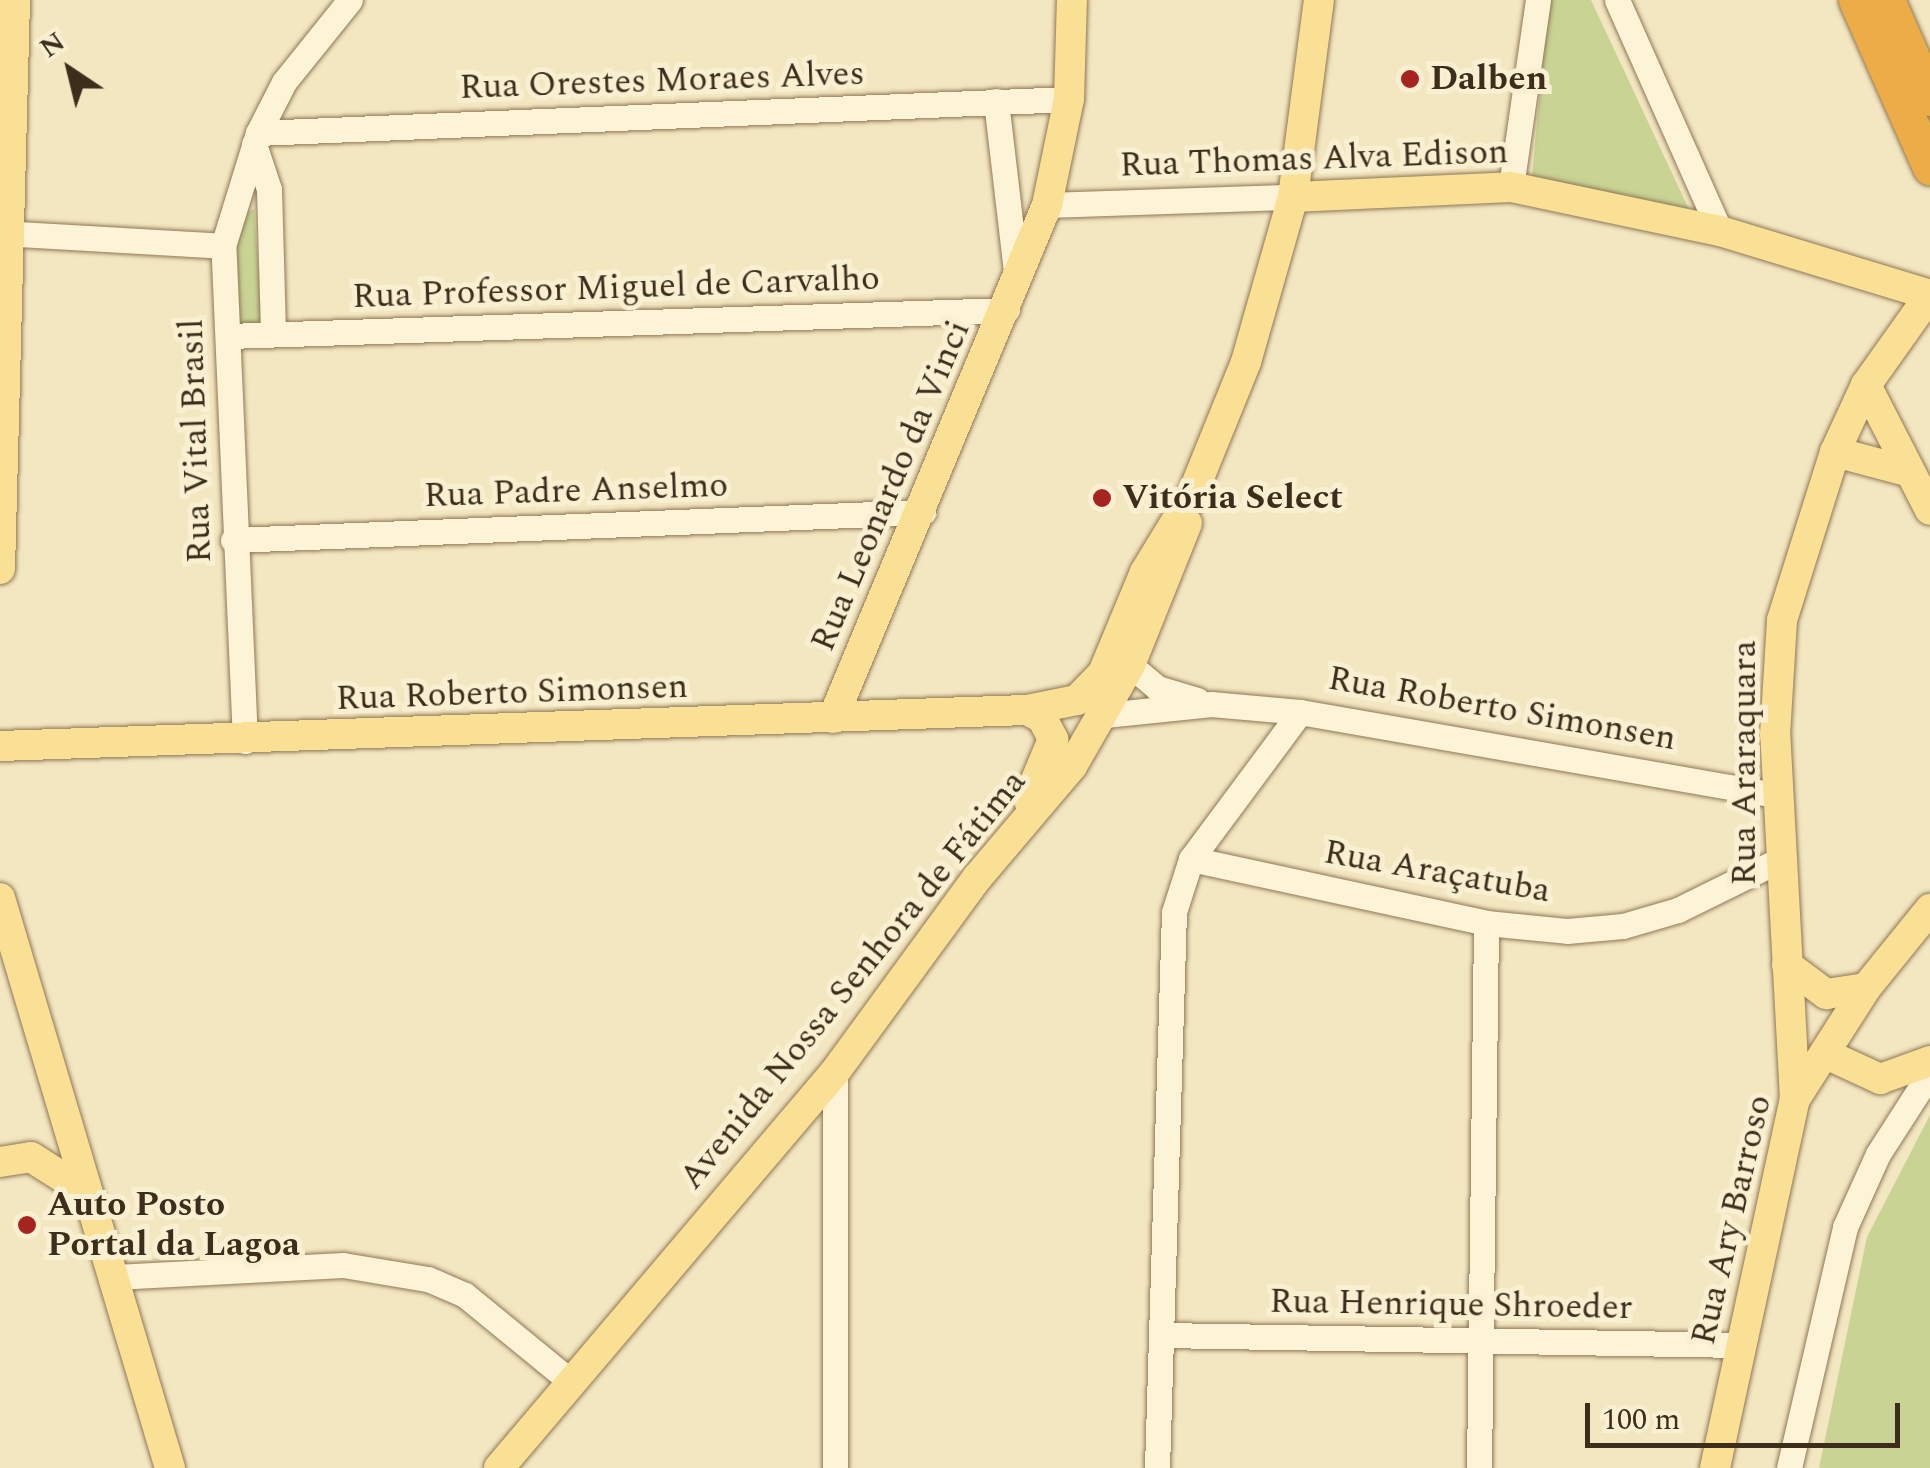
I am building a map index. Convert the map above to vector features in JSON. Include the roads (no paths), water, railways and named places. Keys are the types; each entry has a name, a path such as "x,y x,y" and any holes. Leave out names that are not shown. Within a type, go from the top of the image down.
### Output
{"highway":[{"path":"1856,0 1930,168"},
{"path":"1887,0 1930,98"}],"main road":[{"path":"0,569 3,233 15,0"},
{"name":"Rua Leonardo da Vinci","path":"834,718 1047,205 1069,99 1072,0"},
{"name":"Avenida Nossa Senhora de Fátima","path":"499,1468 835,1072 1000,849 1072,766 1106,715 1179,550 1192,495 1246,362 1293,197 1319,0"},
{"name":"Rua Thomas Alva Edison","path":"1293,197 1511,187 1720,231 1930,296"},
{"name":"Rua Araraquara","path":"1795,1098 1779,860 1774,682 1782,620 1835,452 1866,386 1930,296"},
{"path":"1866,386 1930,510"},
{"path":"1835,452 1907,471"},
{"name":"Avenida Nossa Senhora de Fátima","path":"1027,710 1077,700 1096,683 1145,572 1192,495"},
{"path":"1027,710 1106,715"},
{"path":"1000,849 1053,749 1050,727 1027,710"},
{"name":"Rua Roberto Simonsen","path":"0,746 1027,710"},
{"path":"0,898 170,1468"},
{"name":"Rua Ary Barroso","path":"1715,1468 1795,1098 1866,988 1930,909"},
{"path":"1788,965 1826,994 1866,988"},
{"path":"1826,1054 1880,1078 1930,1061"},
{"path":"0,1162 30,1157 86,1192"}],"street":[{"name":"Rua Vital Brasil","path":"246,740 233,540 223,246 256,139 312,41 350,0"},
{"path":"1511,187 1538,0"},
{"path":"1617,0 1720,231"},
{"name":"Rua Orestes Moraes Alves","path":"256,139 1069,99"},
{"name":"Rua Leonardo da Vinci","path":"996,102 1012,296"},
{"path":"256,139 267,167 269,189 273,334"},
{"name":"Rua Thomas Alva Edison","path":"1047,205 1293,197"},
{"path":"3,233 223,246"},
{"name":"Rua Professor Miguel de Carvalho","path":"228,336 1012,296"},
{"name":"Rua Padre Anselmo","path":"233,540 922,512"},
{"name":"Rua Roberto Simonsen","path":"1130,666 1157,688 1211,704"},
{"name":"Rua Roberto Simonsen","path":"1106,715 1211,704 1300,712 1779,796"},
{"path":"1157,1468 1174,912 1191,859 1300,712"},
{"name":"Rua Araçatuba","path":"1191,859 1486,923 1568,931 1623,926 1678,910 1779,860"},
{"path":"1479,1468 1486,923"},
{"path":"835,1072 835,1468"},
{"path":"1789,1468 1845,1227 1878,1154 1930,1073"},
{"path":"114,1277 343,1265 428,1278 465,1294 570,1381"},
{"name":"Rua Henrique Shroeder","path":"1162,1335 1740,1344"},
{"path":"524,1468 525,1437"}],"place":[{"name":"Dalben","path":"1410,79"},
{"name":"Vitória Select","path":"1102,498"},
{"name":"Auto Posto Portal da Lagoa","path":"27,1225"}]}
